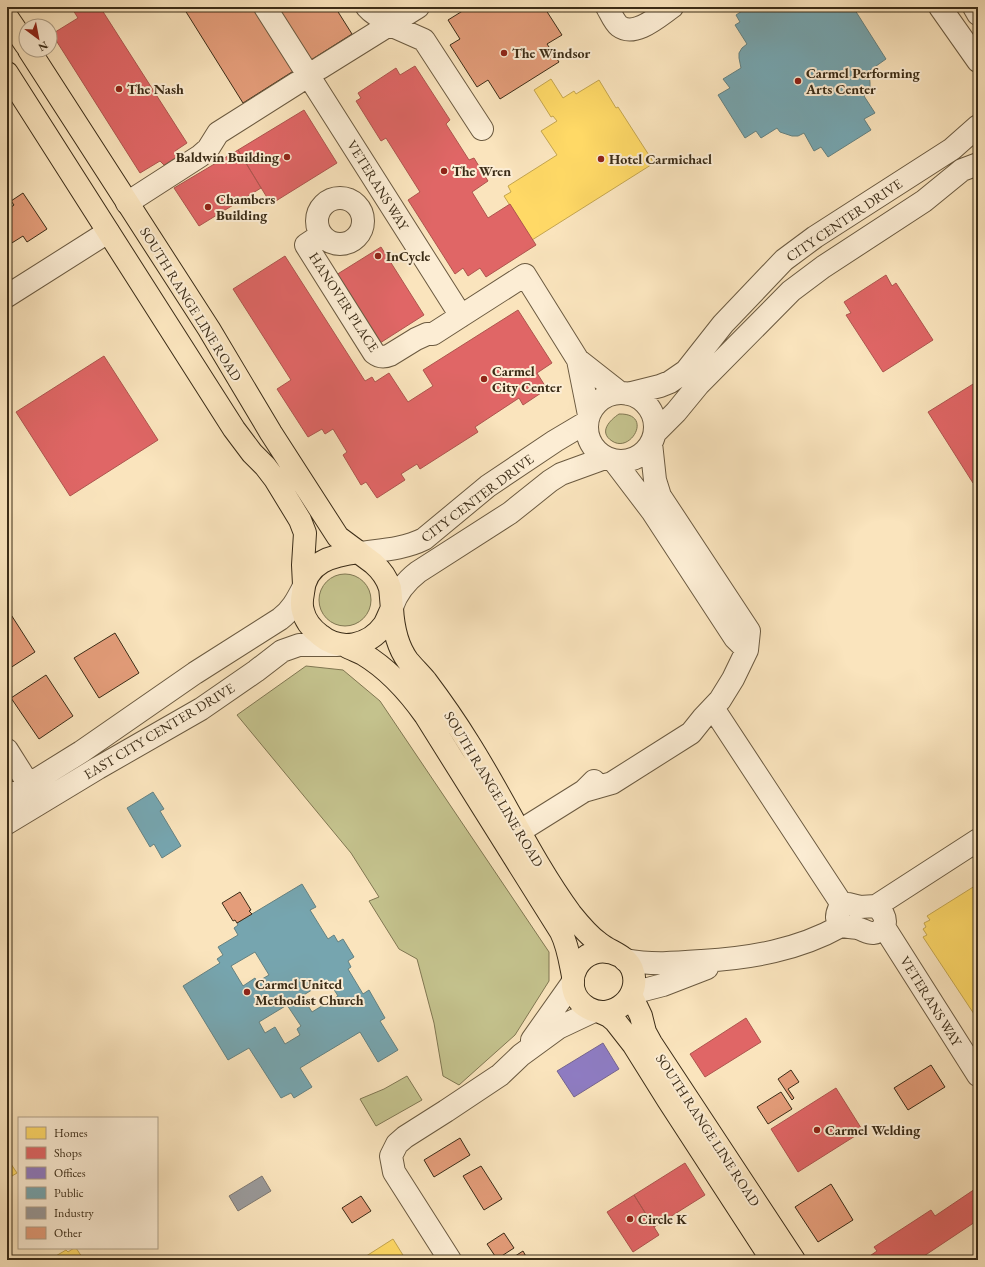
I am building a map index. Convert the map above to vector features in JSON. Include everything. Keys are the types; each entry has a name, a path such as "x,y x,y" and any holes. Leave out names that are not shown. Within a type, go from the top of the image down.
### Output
{"main road":[{"path":"7,17 18,33"},
{"name":"SOUTH RANGE LINE ROAD","path":"34,58 209,329 271,433 330,525 342,541 359,553"},
{"path":"7,73 234,429 252,453 272,475 296,511 304,533 302,611 308,623 318,634 328,641 341,645 359,643 373,636 384,624 392,608 390,588 386,578 378,568 359,553 335,556 322,562 311,571 303,587"},
{"name":"SOUTH RANGE LINE ROAD","path":"392,608 395,632 406,658 438,697 469,743 549,881 572,916 599,944 623,958"},
{"name":"SOUTH RANGE LINE ROAD","path":"341,645 373,661 410,694 425,715 561,932 568,949 573,979"},
{"path":"607,951 623,958 634,975 634,987 632,994 621,1006 608,1012 597,1011 583,1004 579,1000 573,988 573,979 578,964 594,952 607,951"},
{"name":"SOUTH RANGE LINE ROAD","path":"632,994 645,1032 654,1047 794,1260"},
{"name":"SOUTH RANGE LINE ROAD","path":"597,1011 609,1016 615,1021 628,1037 772,1260"}],"street":[{"name":"VETERANS WAY","path":"265,7 461,316"},
{"path":"368,7 390,25 424,40 482,129"},
{"path":"320,68 418,7"},
{"path":"607,7 618,25 632,30 640,28 672,7"},
{"path":"940,7 978,61"},
{"path":"974,7 978,14"},
{"path":"127,204 200,156 208,149 218,133 297,83"},
{"name":"CITY CENTER DRIVE","path":"624,393 660,386 670,382 686,371 723,324 784,260 815,237 952,149 978,126"},
{"name":"CITY CENTER DRIVE","path":"653,438 699,384 791,291 823,267 924,201 962,170 978,164"},
{"path":"359,208 383,193"},
{"name":"HANOVER PLACE","path":"335,199 344,199 353,202 359,208 363,216 363,226 359,234 353,240 345,244 336,244 328,241 321,235 318,226 318,217 321,209 327,202 335,199"},
{"path":"7,296 108,232"},
{"name":"HANOVER PLACE","path":"321,235 306,245 378,356 386,357 426,334 433,334 461,316"},
{"path":"461,316 525,276 578,360 624,393 638,397 646,403 652,412 655,421 653,438 655,480 660,496 749,631 747,650 733,679 720,700 708,713 684,721 604,771 584,791 520,831"},
{"path":"578,360 588,418"},
{"path":"624,393 612,394 604,397 592,408 588,418 586,430 588,439 592,446 597,452 610,459 624,461 635,458 644,452 653,438"},
{"name":"CITY CENTER DRIVE","path":"359,553 405,546 424,539 488,486 588,418"},
{"path":"610,459 652,511 735,638 747,650"},
{"name":"CITY CENTER DRIVE","path":"392,608 401,589 408,580 418,572 504,517 550,481 562,474 610,459"},
{"name":"EAST CITY CENTER DRIVE","path":"7,798 81,752 195,673 280,619 292,608 303,587"},
{"name":"EAST CITY CENTER DRIVE","path":"7,823 98,768 201,709 245,679 282,651 299,645 341,645"},
{"path":"708,713 842,916 856,928 868,933 875,933 884,927"},
{"path":"7,750 41,802"},
{"path":"623,958 642,963 665,964 732,959 787,949 813,940 842,916 848,904 860,907 876,906 978,840"},
{"name":"VETERANS WAY","path":"876,906 884,914 884,927 978,1075"},
{"path":"632,994 663,985 732,959"},
{"path":"521,1055 573,979"},
{"path":"450,1260 394,1172 391,1156 397,1144 405,1137 446,1112 500,1075 521,1055 558,1028 597,1011"}],"shaded area":[{"path":"619,414 630,415 635,420 637,426 636,432 632,438 619,444 608,438 606,430 612,419"},
{"path":"340,574 350,574 359,578 367,586 371,595 371,605 367,614 359,622 350,626 340,626 331,622 323,614 319,605 319,595 323,586 331,578"},
{"path":"306,666 343,670 380,701 549,952 549,981 515,1035 459,1085 443,1076 434,1023 417,959 399,949 369,901 379,897 351,853 237,715"},
{"path":"407,1076 422,1100 376,1126 360,1099 384,1089"}],"building: Homes":[{"name":"Hotel Carmichael","path":"551,79 563,98 574,91 576,94 599,80 616,108 618,107 654,163 532,240 504,196 511,192 508,186 557,155 541,131 557,121 553,116 551,117 534,90"},
{"path":"978,884 978,1020 923,937 927,935 923,929 926,927 924,923 930,920 927,916"},
{"path":"7,1158 17,1173 7,1179"},
{"path":"393,1239 406,1260 360,1260"},
{"path":"72,1249 77,1249 84,1260 49,1260 66,1250 68,1252"}],"building: Shops":[{"name":"The Nash","path":"78,7 100,7 187,143 175,151 178,156 164,165 160,161 140,173 58,43 58,30 78,18 73,10"},
{"name":"The Wren","path":"415,66 450,120 446,124 469,160 474,158 488,181 472,192 488,218 510,204 536,245 486,277 480,268 468,276 463,268 455,274 408,200 420,192 386,138 381,141 356,101 361,98 358,93 396,68 400,75"},
{"name":"Baldwin Building","path":"304,110 337,163 271,204 238,150"},
{"name":"Chambers Building","path":"238,150 261,188 199,226 174,188"},
{"path":"381,247 424,315 380,343 336,275"},
{"name":"Carmel City Center","path":"285,256 365,381 372,377 375,382 389,373 408,402 433,386 423,370 518,310 552,363 537,373 547,389 523,405 519,398 475,427 478,432 420,469 417,464 401,474 405,480 377,498 366,482 361,485 343,455 347,452 333,429 325,434 322,429 308,437 277,389 291,380 233,289"},
{"path":"886,275 892,286 896,283 933,340 883,372 846,315 851,313 844,302"},
{"path":"104,356 158,440 70,496 16,412"},
{"path":"978,381 978,480 973,483 928,412"},
{"path":"746,1018 761,1042 705,1077 690,1054"},
{"name":"Carmel Welding","path":"836,1088 863,1131 798,1172 771,1129"},
{"path":"685,1163 705,1195 654,1227 634,1195"},
{"path":"978,1187 978,1220 918,1260 864,1260 877,1251 874,1247 931,1210 935,1216"},
{"name":"Circle K","path":"634,1195 659,1235 633,1252 607,1212"}],"building: Offices":[{"path":"603,1043 619,1069 574,1097 557,1071"}],"building: Public":[{"name":"Carmel Performing Arts Center","path":"748,7 827,7 831,11 837,7 853,7 886,59 869,71 870,87 864,96 875,113 864,119 871,130 828,157 821,147 814,151 804,133 798,136 792,136 780,132 777,128 761,138 756,131 745,138 718,95 730,88 723,79 741,68 739,53 747,44 735,25 740,22 736,15"},
{"path":"153,792 164,809 160,811 181,846 162,858 154,844 150,847 127,808"},
{"name":"Carmel United Methodist Church","path":"302,884 316,907 310,910 328,939 334,935 338,942 343,939 354,957 348,961 351,967 348,969 363,994 369,990 385,1018 380,1021 398,1050 378,1062 360,1032 300,1068 312,1087 294,1098 291,1093 281,1098 249,1048 228,1060 183,986 220,963 217,959 223,955 218,947 238,935 234,928 238,925 237,923","holes":["255,952 269,975 257,982 255,978 243,986 231,966","328,980 338,996 312,1012 302,996","287,1005 301,1026 297,1029 300,1035 285,1044 275,1027 265,1033 259,1022"]}],"building: Industry":[{"path":"262,1176 271,1191 238,1211 229,1196"}],"building: Other":[{"path":"183,7 335,7 352,34 243,103"},
{"name":"The Windsor","path":"469,7 544,7 562,35 547,44 559,62 500,99 488,80 477,87 450,45 460,39 448,20"},
{"path":"23,193 47,229 27,242 23,236 7,246 7,210 14,205 11,201"},
{"path":"7,610 35,652 7,670"},
{"path":"115,633 139,673 99,698 74,658"},
{"path":"46,675 73,716 39,739 11,698"},
{"path":"240,892 252,914 237,923 235,920 233,921 222,903"},
{"path":"931,1065 945,1087 908,1110 894,1088"},
{"path":"791,1070 799,1082 788,1089 794,1098 792,1100 778,1079"},
{"path":"781,1092 792,1109 768,1124 757,1107"},
{"path":"460,1138 470,1155 434,1177 424,1160"},
{"path":"481,1166 502,1199 484,1210 463,1176"},
{"path":"831,1184 853,1220 818,1242 795,1207"},
{"path":"361,1196 371,1211 352,1223 342,1208"},
{"path":"504,1233 514,1248 497,1259 487,1244"},
{"path":"523,1251 528,1260 509,1260"}],"place":[{"name":"The Windsor","path":"504,53"},
{"name":"Carmel Performing Arts Center","path":"798,81"},
{"name":"The Nash","path":"119,89"},
{"name":"Baldwin Building","path":"287,157"},
{"name":"Hotel Carmichael","path":"601,159"},
{"name":"The Wren","path":"444,171"},
{"name":"Chambers Building","path":"208,207"},
{"name":"InCycle","path":"378,256"},
{"name":"Carmel City Center","path":"484,379"},
{"name":"Carmel United Methodist Church","path":"247,992"},
{"name":"Carmel Welding","path":"817,1130"},
{"name":"Circle K","path":"630,1219"}]}
